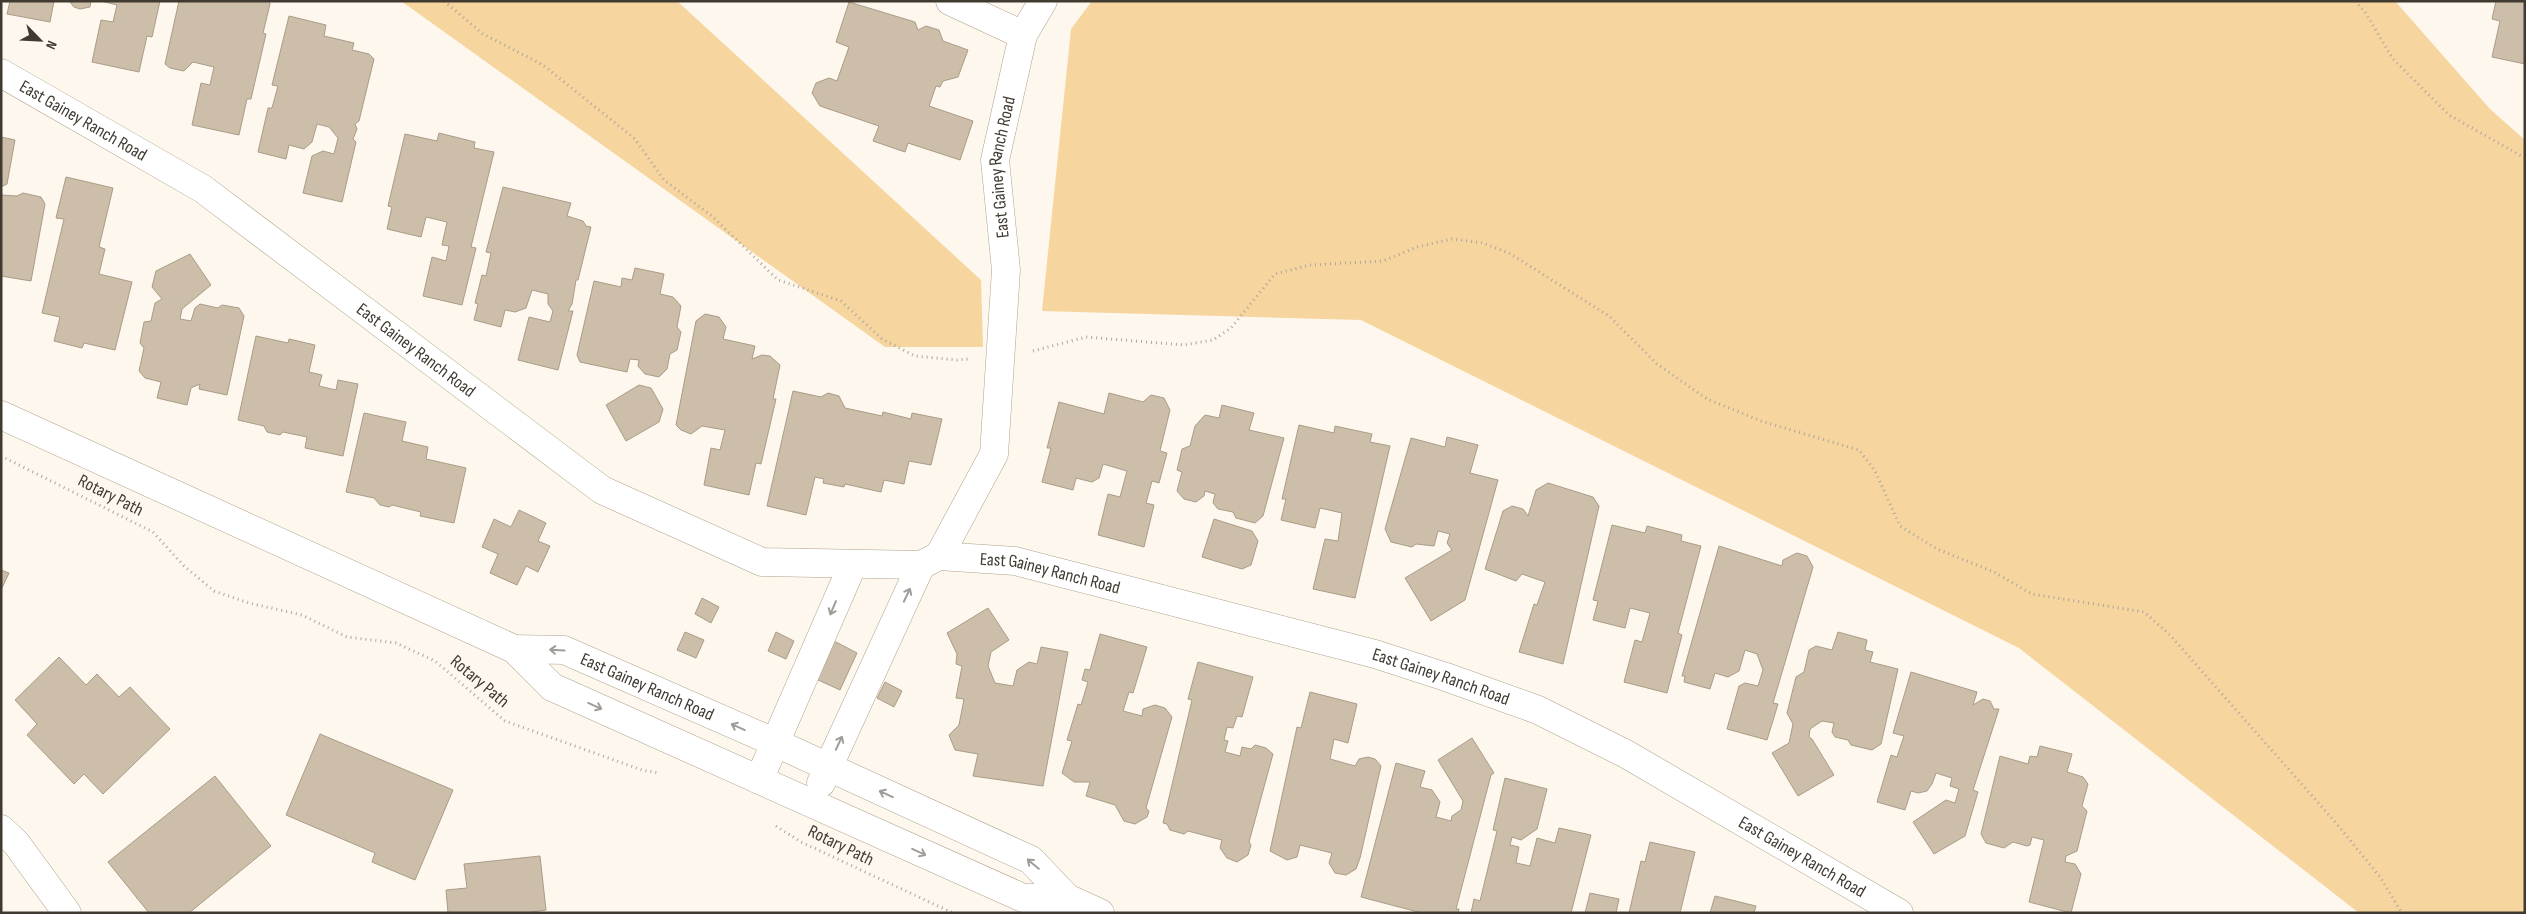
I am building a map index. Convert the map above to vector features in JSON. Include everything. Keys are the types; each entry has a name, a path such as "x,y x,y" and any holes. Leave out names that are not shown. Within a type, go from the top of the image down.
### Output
{"street":[{"path":"950,1 1023,35"},
{"name":"East Gainey Ranch Road","path":"812,803 930,560 994,454 1006,270 996,160 1023,35 1044,1"},
{"name":"East Gainey Ranch Road","path":"1,73 204,189 602,490 762,562 853,564 930,560 1015,560 1375,654 1538,710 1626,754 1899,913"},
{"name":"East Gainey Ranch Road","path":"1,415 514,649 552,687 1023,898 1067,898"},
{"path":"759,780 853,564"},
{"name":"East Gainey Ranch Road","path":"514,649 564,650 776,743 1031,860 1067,898 1100,913"},
{"path":"1,830 16,843 67,913"}],"path":[{"path":"444,1 483,34 543,65 635,139 664,180 713,217 778,280 840,301 882,339 915,356 957,360 1041,350 1086,337 1184,344 1213,340 1231,328 1251,300 1275,274 1310,265 1383,261 1417,247 1452,239 1483,242 1509,253 1609,316 1658,364 1708,399 1761,421 1859,450 1875,471 1900,526 1937,549 1994,572 2032,594 2144,612 2170,635 2336,823 2380,877 2402,913"},
{"path":"2355,1 2365,12 2393,59 2448,115 2525,158"},
{"name":"Rotary Path","path":"1,456 153,532 184,566 214,591 249,604 302,616 347,637 396,643 435,661 505,721 642,770 659,773"},
{"name":"Rotary Path","path":"768,821 801,842 953,913"}],"shaded area":[{"path":"401,1 677,1 981,280 983,347 885,347"},
{"path":"1092,1 2395,1 2490,109 2525,140 2525,913 2359,913 2019,648 1361,320 1042,311 1071,29"}],"building":[{"path":"10,1 54,1 50,22 7,14"},
{"path":"69,1 91,1 90,7 80,9 74,7"},
{"path":"101,1 160,1 152,37 147,36 139,72 92,62 101,20 113,22 117,5"},
{"path":"179,1 269,1 270,4 263,33 266,34 251,99 247,99 239,135 192,125 201,83 210,85 214,67 193,62 184,71 170,68 165,64"},
{"path":"2496,1 2525,1 2525,64 2492,57 2500,21 2492,19"},
{"path":"849,2 915,22 918,30 926,26 939,30 943,41 968,50 958,77 943,81 940,87 936,86 929,106 973,121 960,160 908,143 905,152 873,141 879,126 820,106 812,93 816,83 829,78 837,81 849,47 836,42"},
{"path":"289,16 326,25 324,36 354,43 352,50 369,54 374,59 359,121 355,124 357,129 353,139 356,142 342,202 303,193 312,156 323,151 334,154 338,138 329,127 317,124 312,142 304,149 289,145 286,159 258,152 268,108 272,108 278,86 272,85"},
{"path":"439,133 475,142 474,148 494,152 471,247 476,248 462,305 423,296 432,257 446,261 449,246 442,245 447,222 426,217 421,237 387,229 392,207 388,206 405,134 437,141"},
{"path":"1,137 15,140 7,184 1,187"},
{"path":"66,177 113,188 99,247 105,249 99,274 132,282 115,350 84,343 82,348 54,341 60,317 42,313 64,219 56,218"},
{"path":"503,187 571,203 567,216 583,221 586,226 591,227 578,280 576,280 572,304 568,311 573,311 558,370 518,360 529,317 550,322 553,311 548,304 548,294 532,290 526,308 515,312 505,310 501,327 474,320 478,304 475,303 482,275 486,276 491,253 486,252"},
{"path":"23,193 41,197 45,204 31,281 1,276 1,195 17,196"},
{"path":"190,254 211,285 182,309 180,319 191,321 195,308 200,304 218,308 222,305 239,308 244,316 227,395 199,389 200,384 191,388 187,405 157,398 161,382 145,378 139,371 144,348 140,343 144,322 151,321 155,303 162,299 152,287 156,271"},
{"path":"635,268 664,274 660,294 673,297 681,306 677,327 681,332 677,350 670,354 667,369 659,377 645,374 638,366 639,360 630,359 627,372 580,362 577,355 594,281 621,287 622,278 632,280"},
{"path":"705,314 719,317 726,327 723,339 755,346 752,359 762,355 770,356 780,365 773,399 776,399 761,464 756,463 749,495 704,485 711,448 720,450 725,430 702,426 691,434 681,430 676,425 696,321"},
{"path":"256,336 288,343 289,339 315,345 309,372 322,375 319,386 336,390 338,380 358,384 343,456 305,448 307,437 283,432 280,435 267,432 264,426 238,420"},
{"path":"639,385 651,388 663,409 659,422 626,441 606,405"},
{"path":"793,391 821,397 828,393 839,396 845,408 882,416 883,412 911,419 912,413 942,419 931,465 909,461 904,484 884,480 881,492 845,484 844,487 823,483 824,479 815,477 806,515 767,506"},
{"path":"1109,393 1143,402 1151,395 1164,398 1170,410 1160,451 1167,453 1159,483 1152,481 1146,503 1154,505 1144,547 1098,535 1108,494 1120,497 1127,471 1103,464 1099,478 1092,482 1076,478 1073,490 1042,482 1051,448 1047,448 1059,402 1104,414"},
{"path":"1222,405 1254,413 1249,430 1284,438 1263,516 1255,523 1236,518 1233,512 1218,509 1213,503 1215,494 1205,491 1204,496 1196,502 1184,499 1177,491 1182,472 1177,470 1182,449 1190,446 1195,426 1205,415 1219,418"},
{"path":"364,413 406,422 402,441 428,447 426,459 466,468 454,523 420,516 421,512 392,505 389,507 380,505 374,498 346,492"},
{"path":"1299,425 1334,433 1335,426 1372,434 1370,442 1390,446 1355,598 1313,589 1325,539 1338,541 1342,513 1320,508 1315,528 1281,520 1286,499 1282,499"},
{"path":"1447,437 1478,445 1470,473 1498,480 1465,600 1431,621 1405,578 1452,550 1447,543 1450,534 1438,531 1434,546 1416,544 1412,547 1391,542 1385,529 1411,438 1445,447"},
{"path":"1548,483 1593,497 1599,506 1563,664 1519,652 1534,604 1537,605 1545,582 1522,574 1516,581 1485,569 1503,511 1512,506 1523,509 1528,516 1536,490"},
{"path":"519,510 546,523 538,541 550,546 538,572 526,566 517,585 490,573 498,554 482,547 494,519 511,527"},
{"path":"1214,519 1252,531 1258,541 1251,565 1242,569 1202,557"},
{"path":"1612,525 1645,533 1647,526 1682,535 1681,541 1701,546 1678,633 1682,635 1667,693 1624,682 1635,640 1642,642 1650,613 1630,608 1625,628 1593,620 1598,601 1593,600"},
{"path":"1719,546 1782,566 1783,560 1797,553 1807,556 1813,567 1773,703 1778,704 1767,740 1727,729 1739,686 1745,683 1758,686 1763,670 1757,654 1745,650 1739,671 1728,677 1715,673 1710,689 1684,682 1685,676 1682,676"},
{"path":"1,570 9,573 1,590"},
{"path":"702,598 719,607 711,623 695,614"},
{"path":"988,608 1009,640 991,652 988,666 995,683 1013,686 1017,670 1029,662 1037,664 1041,647 1068,652 1043,786 973,776 978,754 955,750 949,735 959,725 964,699 956,698 962,666 956,664 957,654 947,633"},
{"path":"685,632 704,640 696,658 677,650"},
{"path":"776,632 794,641 786,659 768,651"},
{"path":"1838,632 1867,640 1865,650 1873,652 1870,662 1898,669 1881,744 1872,750 1851,745 1848,740 1835,737 1832,732 1834,723 1822,721 1810,729 1809,737 1834,775 1798,796 1772,753 1789,743 1793,724 1787,713 1796,677 1804,672 1809,650 1816,646 1832,650"},
{"path":"1100,634 1147,647 1133,693 1129,692 1123,711 1142,716 1143,709 1155,705 1165,708 1172,717 1146,808 1149,811 1147,817 1135,824 1124,821 1115,805 1086,796 1090,782 1074,782 1062,773 1072,741 1067,740 1078,704 1081,705 1088,682 1082,680 1085,669 1090,670"},
{"path":"834,641 857,653 840,690 816,679"},
{"path":"59,657 86,685 97,674 119,697 130,687 170,729 103,794 84,774 74,784 27,735 37,724 15,700"},
{"path":"1198,662 1253,677 1242,717 1237,716 1233,728 1227,727 1224,740 1228,741 1225,752 1240,756 1242,747 1251,749 1255,745 1266,748 1273,754 1249,842 1251,845 1248,855 1237,862 1227,858 1220,848 1222,840 1188,831 1184,834 1170,830 1167,824 1163,823 1192,700 1188,699"},
{"path":"1911,672 1977,692 1973,705 1983,699 1990,701 1994,709 1999,709 1973,790 1978,792 1965,836 1934,854 1913,822 1946,800 1955,803 1959,789 1950,786 1952,778 1936,773 1927,791 1918,793 1911,791 1905,810 1877,802 1891,755 1897,757 1904,736 1893,733"},
{"path":"885,682 902,691 894,707 877,698"},
{"path":"1310,692 1357,704 1348,743 1334,739 1330,759 1355,766 1359,759 1368,757 1375,759 1381,766 1360,858 1356,869 1346,875 1335,873 1329,863 1332,853 1300,845 1297,857 1287,860 1270,851 1297,727 1301,728"},
{"path":"320,734 453,790 415,880 372,862 375,853 286,815"},
{"path":"1472,738 1494,773 1491,775 1456,909 1459,909 1458,913 1422,913 1361,897 1396,763 1425,771 1420,787 1432,790 1440,802 1436,817 1451,821 1452,816 1461,810 1463,801 1438,760"},
{"path":"2040,746 2072,754 2067,772 2083,777 2088,784 2082,806 2087,811 2077,851 2066,856 2065,862 2075,864 2081,874 2071,913 2029,902 2044,840 2032,837 2030,845 2027,846 2013,842 2004,848 1986,843 1981,834 2000,756 2028,764 2030,756 2037,757"},
{"path":"215,776 271,846 189,913 149,913 108,862"},
{"path":"1505,778 1547,789 1537,829 1521,840 1512,837 1510,845 1519,847 1516,863 1530,866 1537,838 1555,843 1559,828 1591,835 1571,913 1471,913 1474,899 1480,901 1497,831 1493,830"},
{"path":"1650,842 1695,852 1680,913 1629,913 1641,861 1645,862"},
{"path":"540,856 546,910 526,913 448,913 446,890 467,888 464,864"},
{"path":"1590,893 1619,899 1616,913 1585,913"},
{"path":"1715,896 1756,906 1754,913 1710,913"}]}
